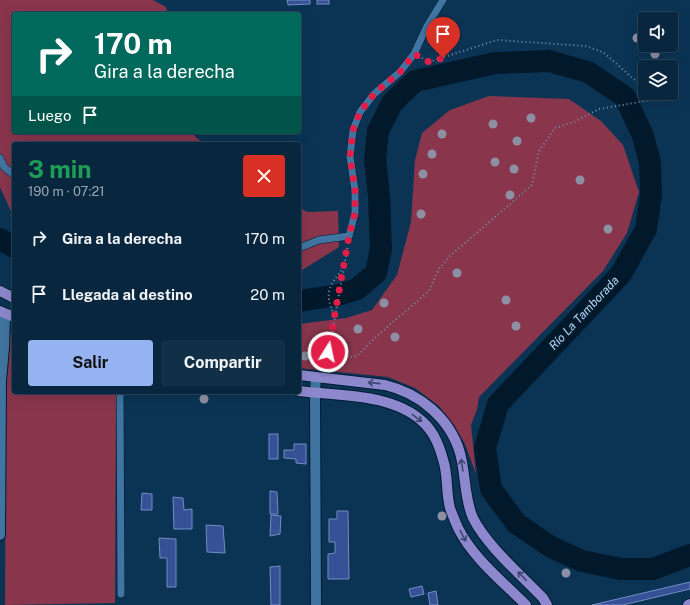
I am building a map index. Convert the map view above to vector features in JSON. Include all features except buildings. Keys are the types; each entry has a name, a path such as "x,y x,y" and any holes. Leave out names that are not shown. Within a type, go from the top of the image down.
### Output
{"main road":[{"path":"0,292 12,297"},
{"path":"301,375 399,388 417,397 439,414 452,434 460,453 468,502 473,517 481,532 493,547 543,598 547,605"},
{"path":"301,391 380,400 413,414 424,423 437,441 444,465 450,507 457,526 467,544 526,605"}],"street":[{"path":"0,535 1,381 6,314"},
{"path":"316,605 315,393 320,378"}],"lane":[{"path":"301,247 319,240 349,236 355,213 355,190 350,157 353,130 360,112 374,94 400,72 414,54 443,0"},
{"path":"0,158 4,167 12,174"},
{"path":"120,394 121,594"}],"path":[{"path":"414,54 429,62 497,40 585,46 603,52 638,83"},
{"path":"327,361 357,356 378,335 429,291 439,269 450,256 532,185 539,151 555,128 574,122 599,108 651,100"},
{"path":"320,378 327,361 349,236"},
{"path":"334,316 328,302 330,285 343,268"}],"shaded area":[{"path":"0,0 153,0 166,7 167,12 12,12 12,134 192,134 202,142 12,142 12,214 0,187"},
{"path":"489,96 569,99 601,121 623,145 639,192 627,233 603,271 479,397 477,409 471,425 476,474 465,444 454,425 439,406 415,388 388,377 301,368 301,324 346,318 372,310 397,275 411,222 415,160 422,133 450,110"},
{"path":"301,209 308,212 338,211 339,247 301,271"},
{"path":"12,333 12,394 116,394 115,603 5,605 6,383 10,334"}],"waterway":[{"name":"Río La Tamborada","path":"301,301 338,295 357,289 376,273 381,249 379,196 375,159 378,131 392,103 415,81 495,63 549,61 588,72 625,97 643,136 650,163 651,194 646,229 621,274 498,404 485,448 491,489 516,523 551,547 582,561 621,569 653,569 690,555"},
{"name":"Río La Tamborada","path":"0,239 12,246"}],"route":[{"path":"328,352 349,236 355,213 355,190 350,157 353,130 360,112 374,94 400,72 414,54 429,62 443,58"}]}
